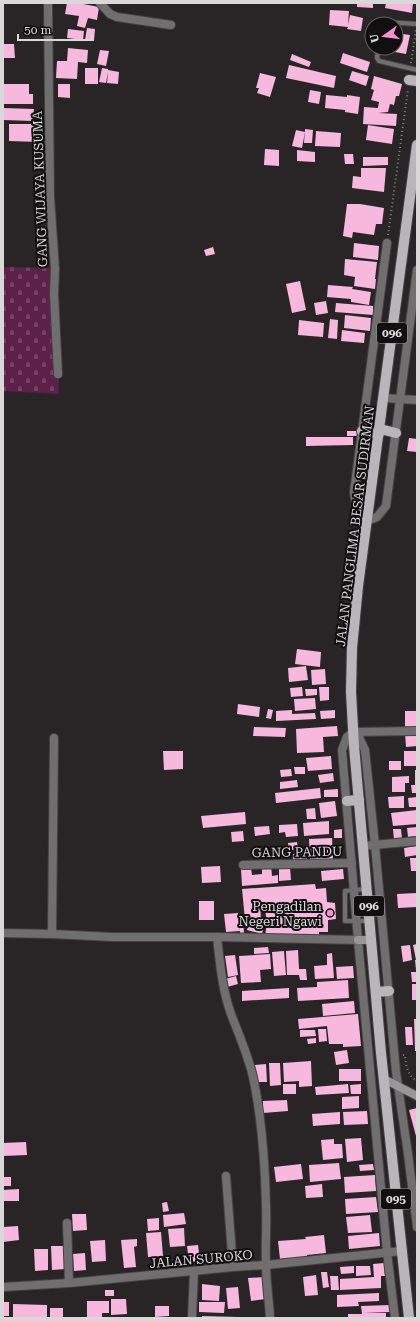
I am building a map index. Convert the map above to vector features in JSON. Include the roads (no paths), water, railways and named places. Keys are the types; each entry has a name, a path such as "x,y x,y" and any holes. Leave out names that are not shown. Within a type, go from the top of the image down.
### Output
{"main road":[{"name":"JALAN PANGLIMA BESAR SUDIRMAN","path":"384,1079 353,732 351,692 352,639 379,432 412,219 417,148"},
{"path":"362,431 396,433"},
{"path":"346,801 359,800"},
{"path":"358,940 372,940"},
{"path":"376,992 389,991"},
{"path":"384,1079 417,1096"},
{"name":"095","path":"384,1079 409,1318"}],"street":[{"name":"GANG WIJAYA KUSUMA","path":"48,3 50,197 55,269 54,294 58,374"},
{"path":"100,3 110,14 116,17 171,25"},
{"path":"387,242 354,492 358,510 367,521 377,517 386,506 417,270"},
{"path":"384,398 417,400"},
{"path":"395,1318 387,1252 356,921 342,750 347,737 353,732 417,731"},
{"path":"353,732 358,735 365,750 398,1085 417,1227"},
{"path":"52,934 54,738"},
{"path":"363,846 417,841"},
{"name":"GANG PANDU","path":"243,865 352,863"},
{"path":"3,933 112,937 217,937 358,940"},
{"path":"217,937 225,994 246,1052 253,1076 258,1103 265,1175 266,1265 270,1318"},
{"path":"226,1176 233,1267"},
{"path":"67,1222 69,1283"},
{"name":"JALAN SUROKO","path":"3,1287 69,1283 402,1251"},
{"path":"192,1318 194,1271"}],"lane":[{"path":"404,23 417,24"},
{"path":"377,56 379,61 417,70"},
{"path":"354,890 367,889"},
{"path":"356,921 370,921"}],"place":[{"name":"Pengadilan Negeri Ngawi","path":"330,913"}]}
